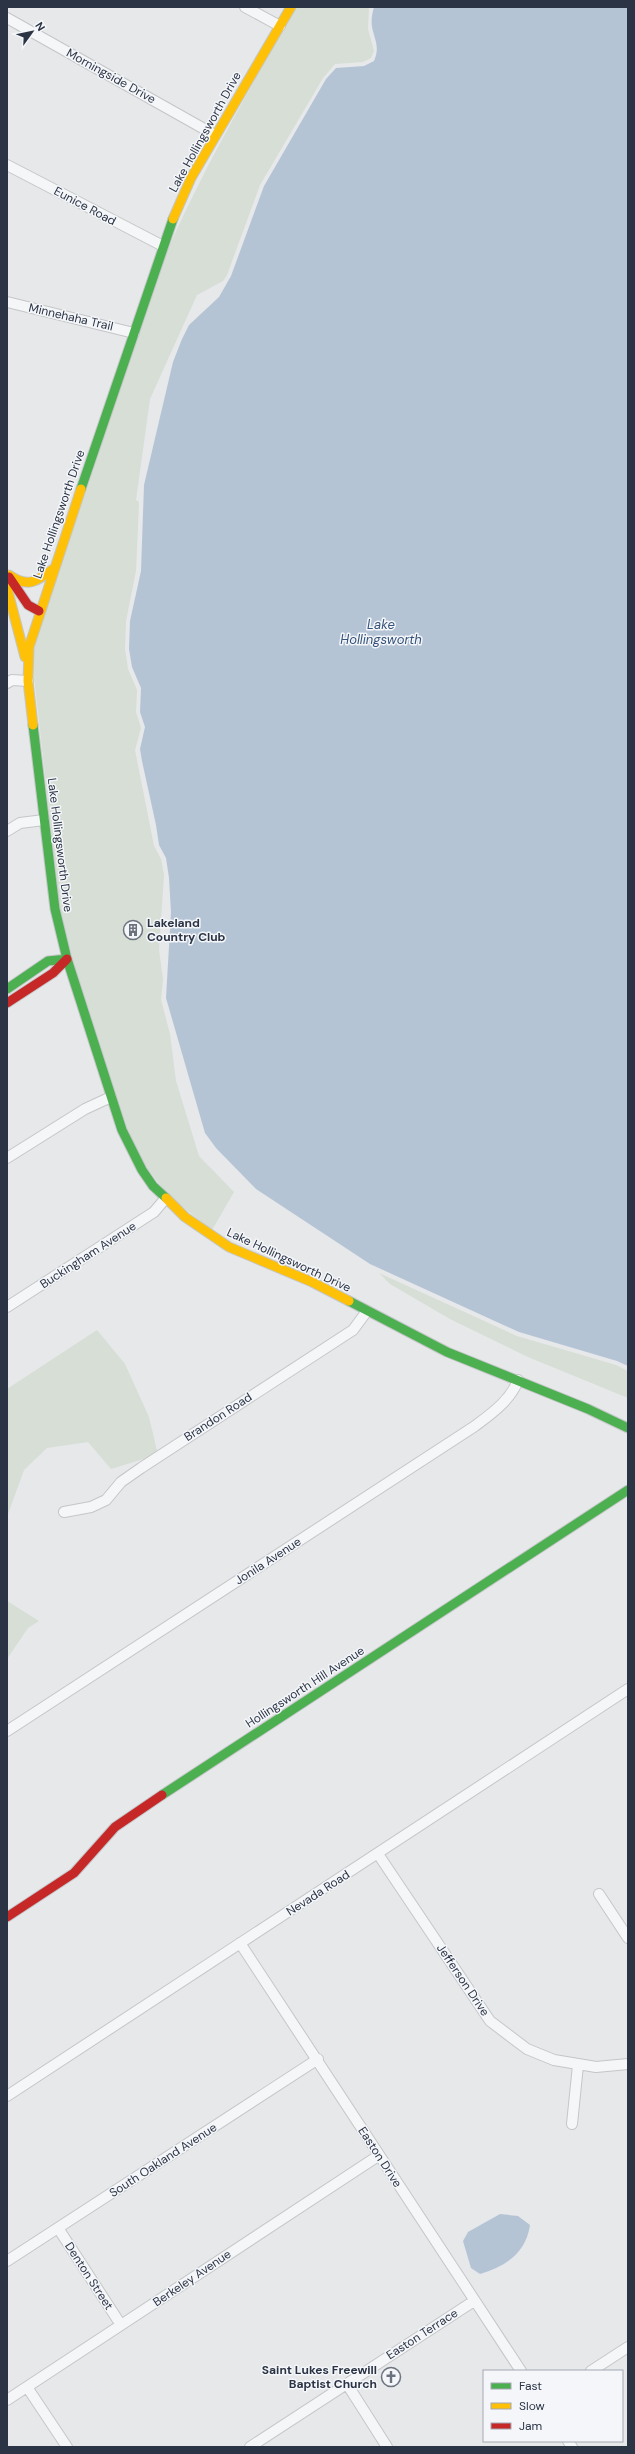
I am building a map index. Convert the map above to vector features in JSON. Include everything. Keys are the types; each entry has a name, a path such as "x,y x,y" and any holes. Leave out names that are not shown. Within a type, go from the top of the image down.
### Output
{"street":[{"path":"245,7 280,26"},
{"name":"Lake Hollingsworth Drive","path":"291,7 190,178 162,246 134,333 53,568 29,647 28,678 54,909 67,959 122,1130 133,1154 153,1186 165,1199 200,1229 229,1247 312,1282 447,1352 518,1380 628,1428"},
{"name":"Morningside Drive","path":"7,18 215,135"},
{"name":"Eunice Road","path":"7,165 162,246"},
{"name":"Minnehaha Trail","path":"7,302 134,333"},
{"path":"8,574 19,582 36,582 53,568"},
{"path":"8,574 28,605 39,611"},
{"path":"7,588 17,620 28,678 12,680 7,683"},
{"path":"7,831 20,822 44,820"},
{"path":"7,988 48,961 67,959"},
{"path":"7,1003 53,973 67,959"},
{"path":"7,1158 85,1109 111,1097"},
{"name":"Buckingham Avenue","path":"7,1308 154,1212 165,1199"},
{"name":"Brandon Road","path":"64,1512 91,1507 106,1500 121,1482 141,1468 353,1330 367,1311"},
{"name":"Jonila Avenue","path":"7,1731 475,1426 494,1412 515,1389 518,1380"},
{"name":"Hollingsworth Hill Avenue","path":"7,1917 74,1873 115,1827 130,1816 628,1490"},
{"name":"Nevada Road","path":"7,2096 628,1689"},
{"name":"Jefferson Drive","path":"378,1854 490,2022 527,2049 554,2060 596,2067 628,2064"},
{"path":"599,1894 628,1938"},
{"name":"Easton Drive","path":"240,1943 318,2059 378,2156 520,2370"},
{"name":"South Oakland Avenue","path":"7,2261 318,2059"},
{"path":"572,2124 578,2065"},
{"name":"Berkeley Avenue","path":"7,2400 378,2156"},
{"name":"Denton Street","path":"58,2228 121,2325"},
{"name":"Easton Terrace","path":"250,2447 474,2301"},
{"path":"593,2370 628,2347"},
{"path":"346,2384 387,2447"},
{"path":"27,2387 66,2447"}],"shaded area":[{"path":"297,7 369,7 368,29 374,51 371,58 363,62 335,64 323,78 260,185 227,275 223,281 197,295 150,399 136,500 139,502 136,571 126,621 125,649 128,669 137,690 136,712 141,728 135,750 154,846 161,859 164,875 159,950 163,979 161,1000 170,1034 176,1081 199,1156 234,1192 212,1230 169,1196 147,1168 127,1128 73,960 60,908 34,677 34,647 164,258 210,162"},
{"path":"379,1273 517,1336 616,1365 628,1371 628,1398 528,1357 450,1319 390,1284"},
{"path":"97,1330 125,1364 149,1417 157,1451 150,1457 111,1469 88,1442 47,1448 24,1470 7,1517 7,1389"},
{"path":"7,1601 39,1621 28,1628 7,1659"}],"water":[{"name":"Lake Hollingsworth","path":"374,7 628,7 628,1366 617,1361 519,1332 370,1264 256,1189 216,1148 205,1133 166,998 171,912 169,878 166,858 159,845 142,761 140,749 145,727 140,712 141,688 132,667 129,649 130,621 141,571 144,485 173,362 182,339 189,325 219,297 231,276 264,186 326,79 336,68 364,66 374,61 377,48 372,27"},
{"path":"500,2214 518,2216 530,2225 528,2235 519,2251 513,2257 498,2267 480,2274 471,2268 463,2241 468,2232"}],"traffic: fast":[{"path":"81,489 173,219"},
{"path":"33,725 55,909 67,959 122,1130 142,1170 153,1186 166,1198"},
{"path":"7,989 48,961 67,959"},
{"path":"349,1301 447,1352 588,1409 628,1428"},
{"path":"162,1795 628,1490"}],"traffic: slow":[{"path":"173,219 191,178 291,7"},
{"path":"33,725 28,681 29,647 81,489"},
{"path":"9,575 22,581 32,582 53,569"},
{"path":"7,588 25,657"},
{"path":"166,1198 185,1217 229,1247 312,1282 349,1301"}],"traffic: jam":[{"path":"9,577 28,605 39,611"},
{"path":"7,1003 53,973 67,959"},
{"path":"7,1917 74,1873 115,1827 162,1795"}],"place":[{"name":"Lakeland Country Club","path":"133,930"},
{"name":"Saint Lukes Freewill Baptist Church","path":"391,2377"}]}
